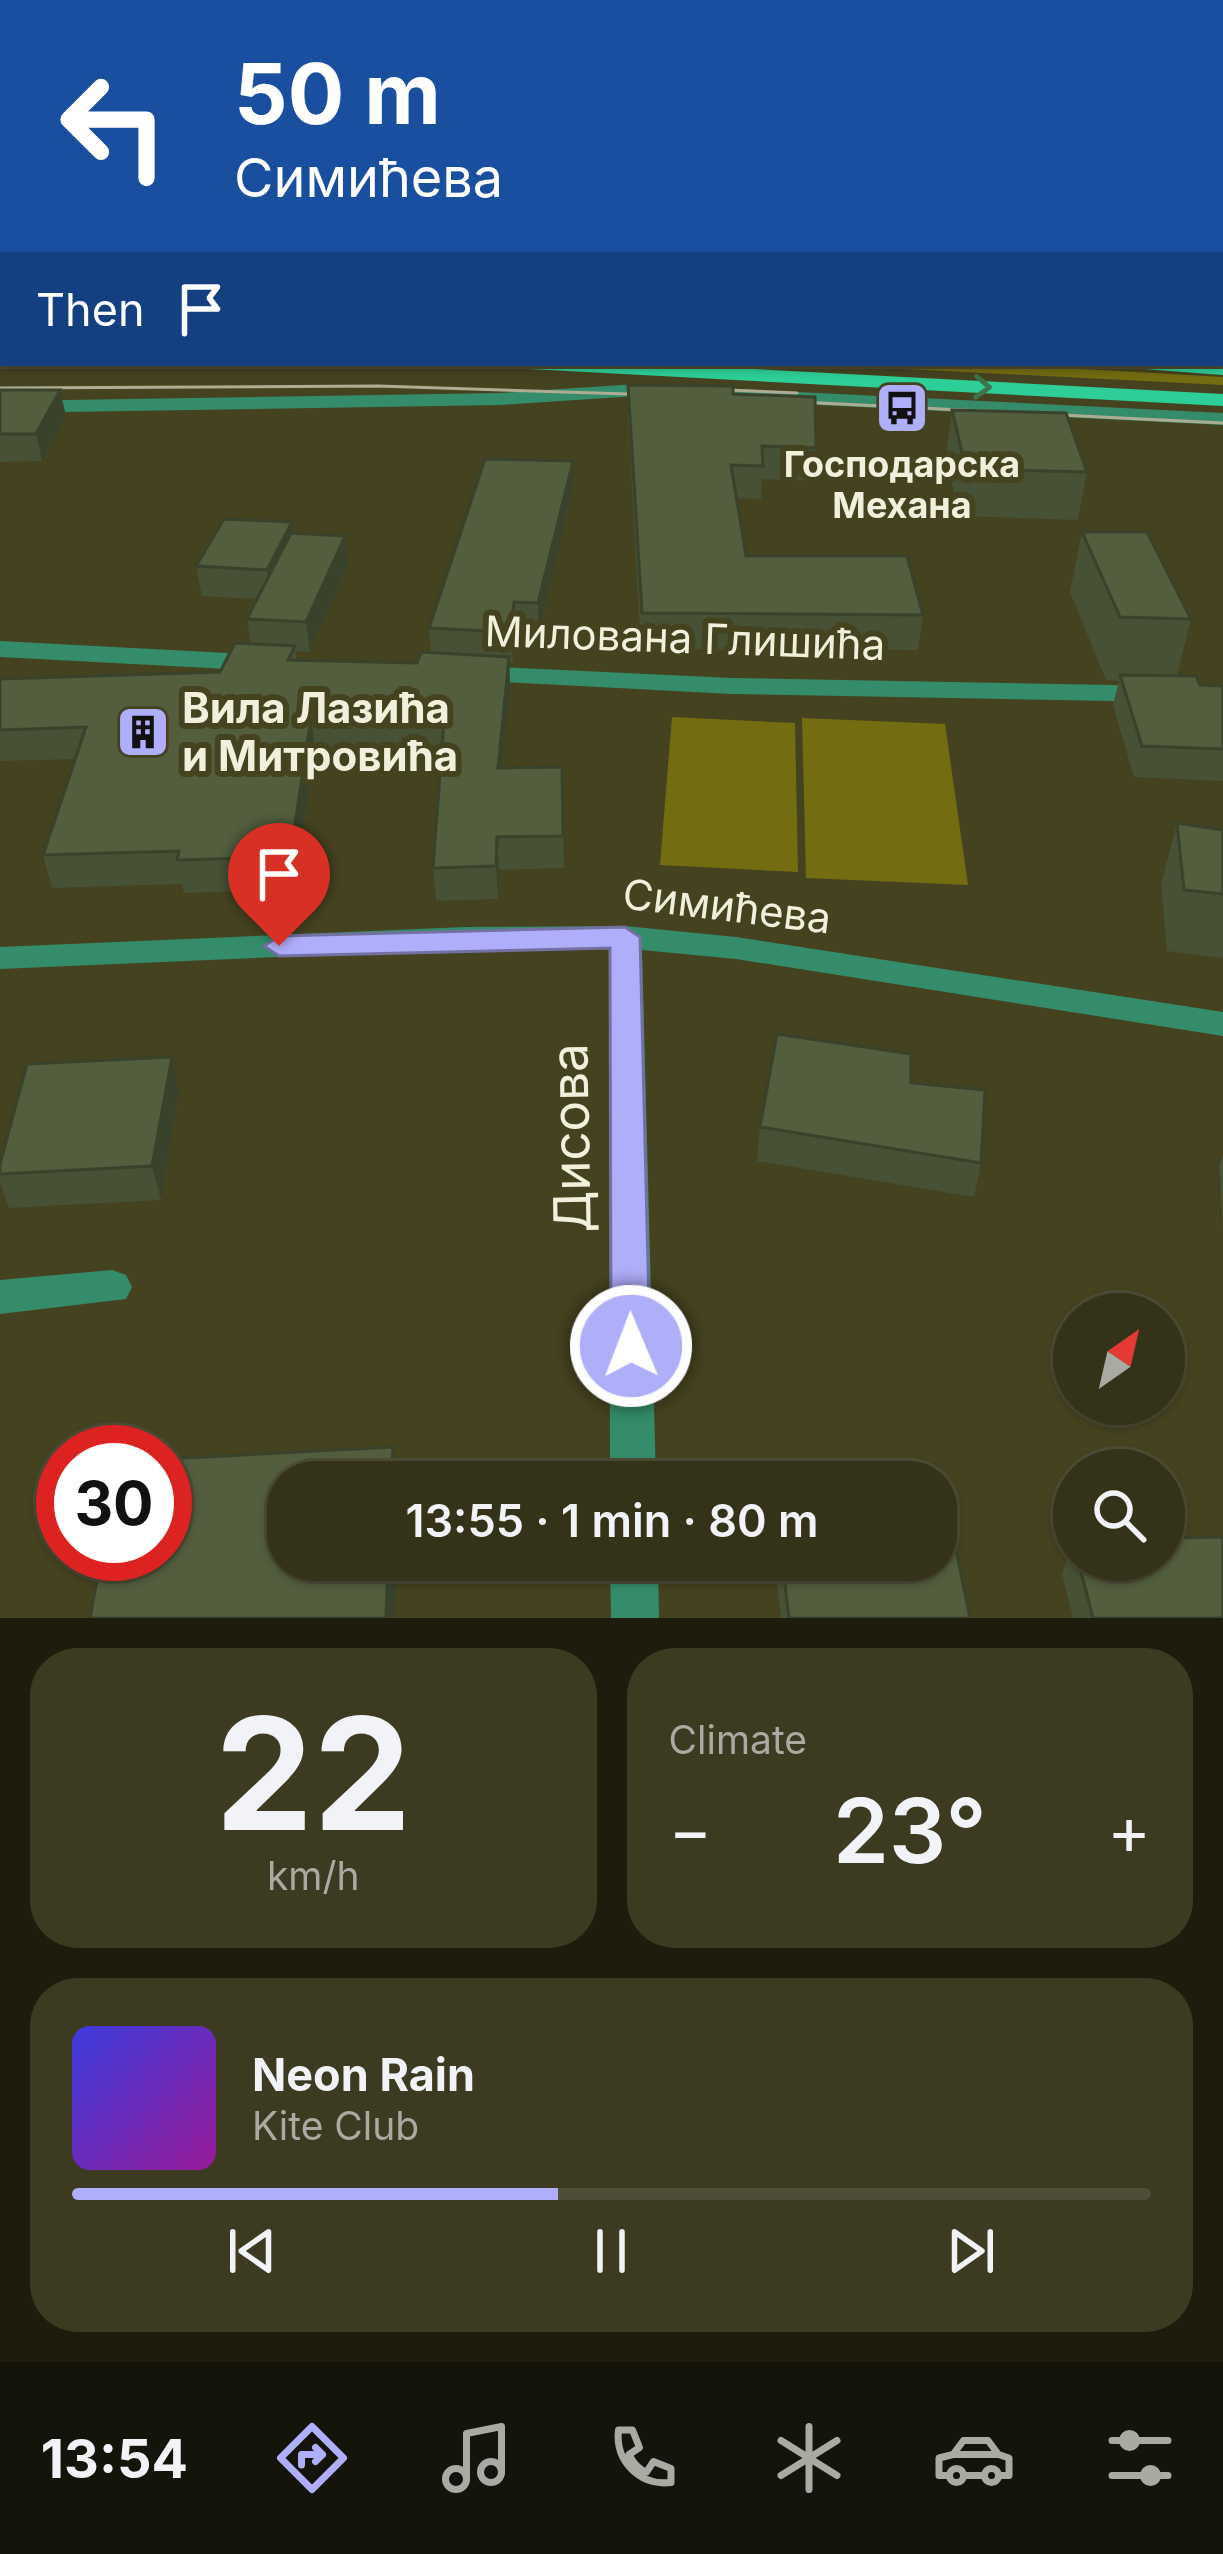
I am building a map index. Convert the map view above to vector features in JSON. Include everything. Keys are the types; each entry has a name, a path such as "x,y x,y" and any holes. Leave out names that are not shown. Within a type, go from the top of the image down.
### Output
{"main road":[{"path":"586,366 1223,400"},
{"path":"1184,366 1223,369"}],"street":[{"path":"0,407 500,399 637,390 1223,419"},
{"path":"0,649 301,665"},
{"name":"Милована Глишића","path":"438,672 732,686 1083,688 1223,695"},
{"name":"Симићева","path":"0,958 465,938 625,937 736,948 1223,1024"},
{"name":"Дисова","path":"625,937 633,1461"},
{"path":"0,1298 112,1287"},
{"path":"634,1581 635,1618"}],"shaded area":[{"path":"846,366 1030,366 1223,377 1223,385"},
{"path":"672,717 795,723 798,872 660,865"},
{"path":"802,718 945,724 968,885 806,878"}],"building":[{"path":"628,385 733,386 733,394 815,397 816,448 762,446 763,466 731,465 746,556 907,556 923,615 642,613"},
{"path":"0,390 60,390 36,434 0,434"},
{"path":"952,410 1066,413 1087,472 966,469"},
{"path":"485,459 573,461 538,603 514,602 511,632 429,628"},
{"path":"224,519 292,522 267,570 196,566"},
{"path":"1082,532 1147,532 1191,619 1120,617"},
{"path":"291,533 345,536 306,622 247,619"},
{"path":"235,643 295,646 288,660 417,663 421,652 509,657 498,768 562,767 563,836 497,837 496,866 433,868 444,721 311,718 290,857 177,860 179,851 43,855 86,727 0,730 0,679 220,672"},
{"path":"1120,675 1196,676 1200,685 1223,686 1223,749 1142,746"},
{"path":"1177,823 1223,830 1223,894 1184,890"},
{"path":"777,1034 911,1054 911,1083 985,1090 981,1163 760,1127"},
{"path":"172,1057 152,1166 0,1174 27,1064"},
{"path":"393,1447 392,1461 267,1461 267,1581 387,1581 386,1618 90,1618 97,1581 192,1581 192,1458"},
{"path":"1223,1537 1223,1618 1093,1618 1083,1581 1185,1581 1185,1538"},
{"path":"957,1555 970,1618 789,1618 785,1581 957,1581"}],"tram line":[{"path":"0,388 378,386 660,395"},
{"path":"702,389 797,393"},
{"path":"780,401 1223,423"}],"place":[{"name":"Господарска Механа","path":"902,408"},
{"name":"Вила Лазића и Митровића","path":"143,732"}],"route":[{"path":"279,946 625,937 631,1346"}]}
